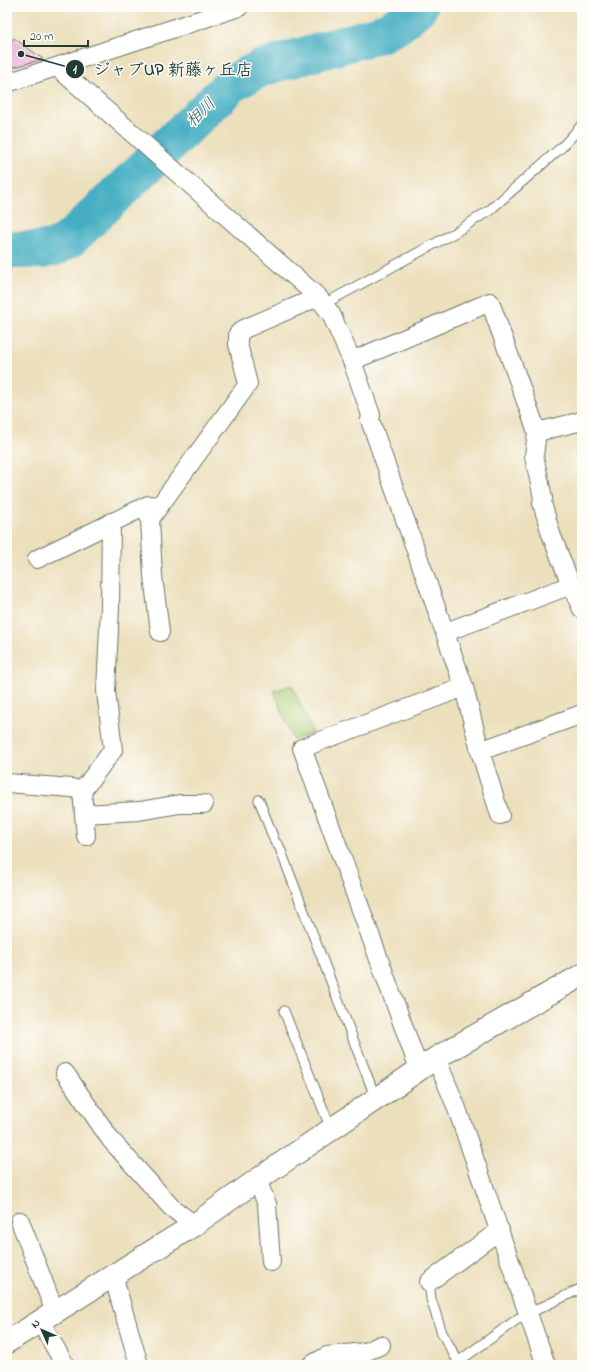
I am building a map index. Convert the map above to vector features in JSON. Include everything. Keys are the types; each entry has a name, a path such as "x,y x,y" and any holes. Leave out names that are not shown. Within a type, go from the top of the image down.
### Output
{"street":[{"path":"7,84 239,7"},
{"path":"57,67 321,300 331,314 352,361 371,415 370,420 446,632 464,687 480,751 500,815"},
{"path":"160,632 153,576 150,519 248,384 238,344 238,334 244,329 321,300"},
{"path":"352,361 490,302 537,432 534,456 543,498 542,503 551,534 582,609"},
{"path":"537,432 582,421"},
{"path":"37,558 148,505 159,506"},
{"path":"86,836 82,792 113,750 106,691 110,607 111,522"},
{"path":"446,632 571,585"},
{"path":"464,687 302,748 428,1063 456,1106 546,1365"},
{"path":"480,751 582,714"},
{"path":"7,783 72,788 82,792"},
{"path":"84,814 139,811 180,804 204,804"},
{"path":"7,1342 194,1226 257,1180 428,1063 582,975"},
{"path":"65,1073 111,1140 171,1207 194,1226"},
{"path":"257,1180 267,1204 271,1262"},
{"path":"20,1220 47,1317 66,1365"},
{"path":"429,1282 500,1230"},
{"path":"114,1275 139,1365"},
{"path":"311,1365 327,1356 365,1352 381,1345"}],"lane":[{"path":"321,300 456,232 490,210 563,146 582,125"},
{"path":"259,800 275,842 279,846 376,1098"},
{"path":"284,1011 331,1129"},
{"path":"429,1282 431,1299 442,1333 459,1363 528,1312 582,1288"},
{"path":"66,1365 73,1365"}],"green space":[{"path":"292,685 313,733 293,740 274,691"}],"building":[{"path":"14,38 43,59 7,69 7,48"}],"waterway":[{"name":"相川","path":"7,250 40,250 56,247 71,238 233,83 261,68 380,34 398,25 419,7"}],"place":[{"name":"ジャブUP 新藤ヶ丘店","path":"21,54"}]}
